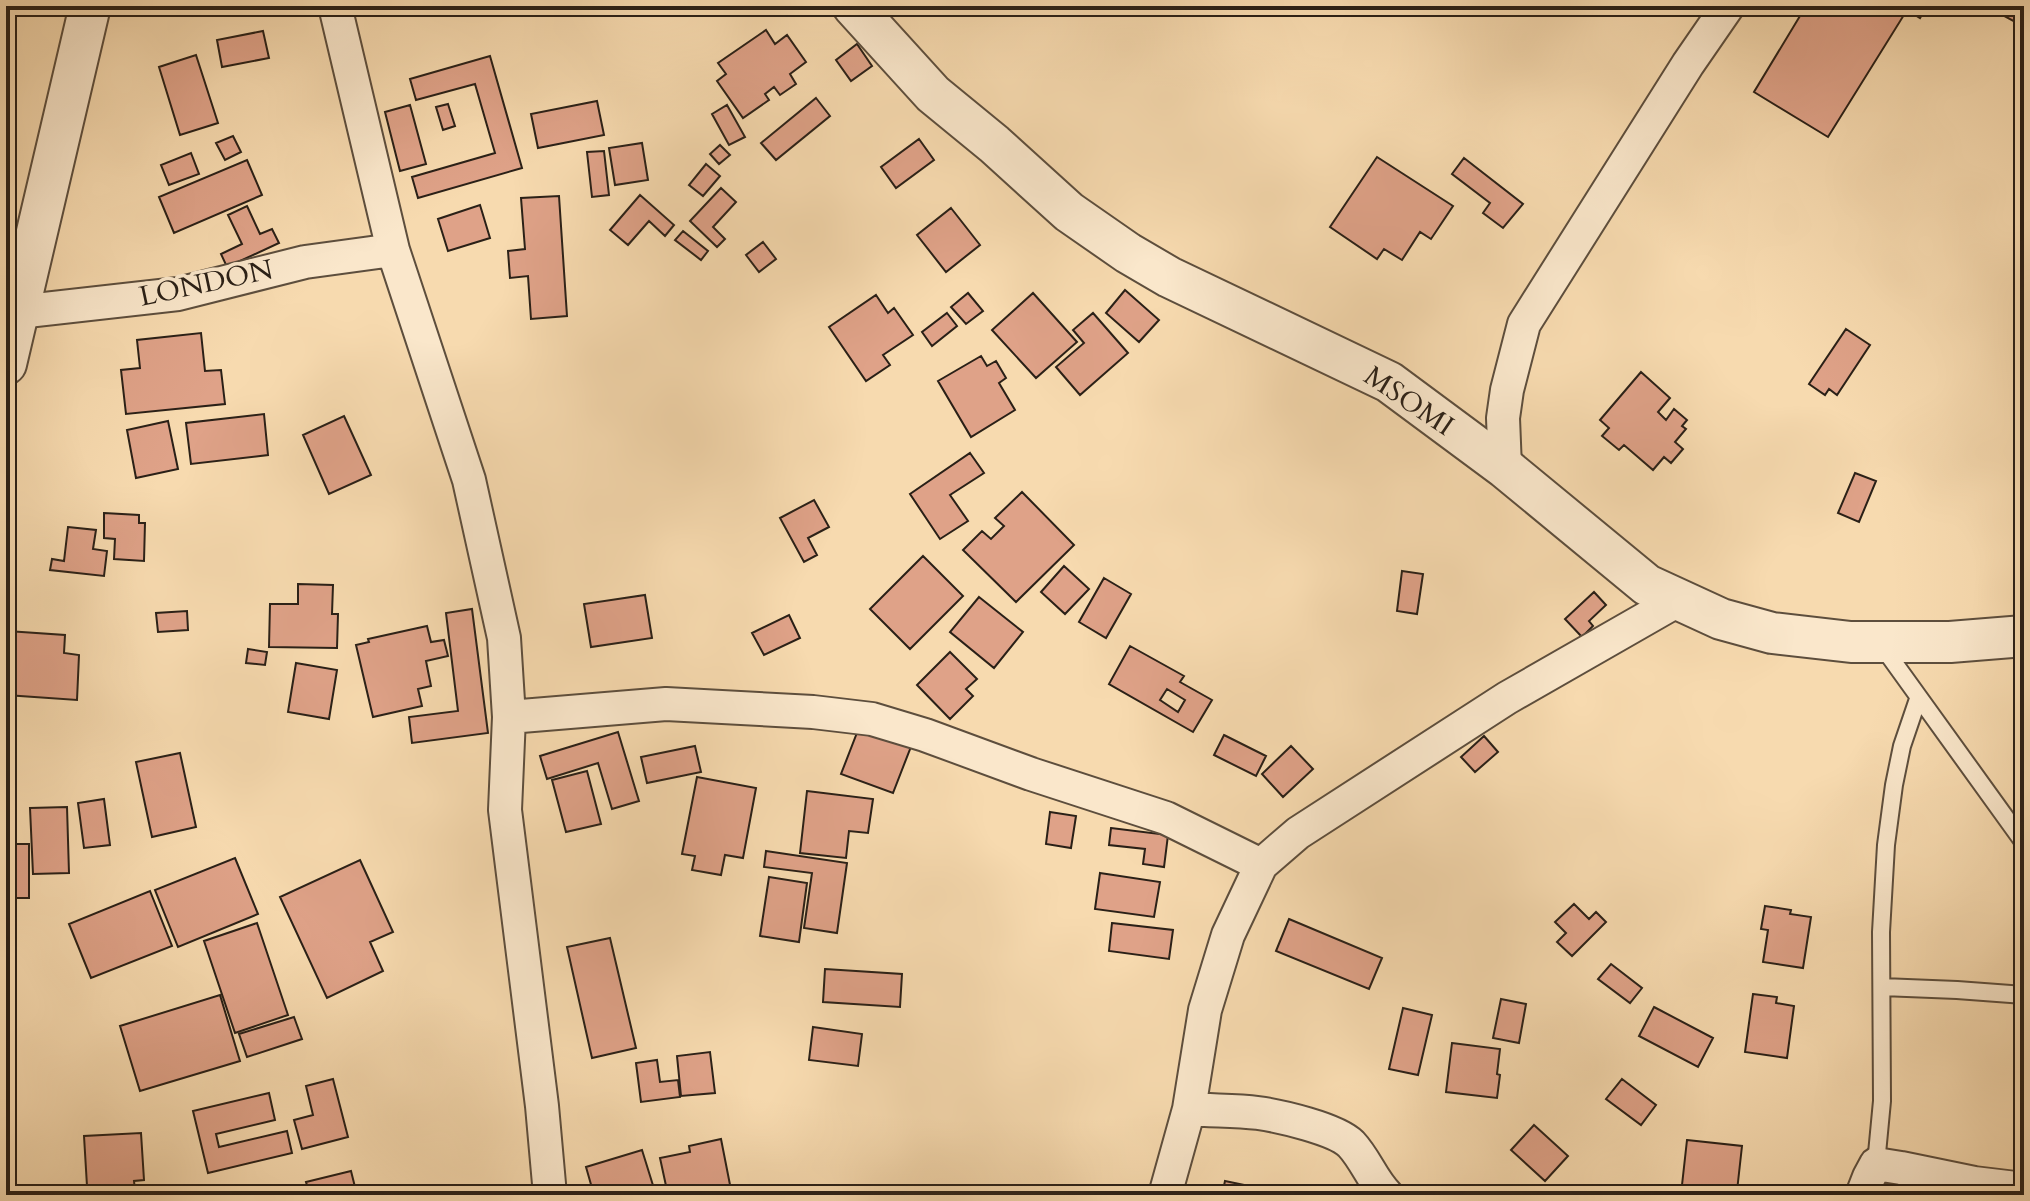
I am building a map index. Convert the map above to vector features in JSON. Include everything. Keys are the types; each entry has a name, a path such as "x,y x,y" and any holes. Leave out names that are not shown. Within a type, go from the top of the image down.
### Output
{"street":[{"path":"6,364 90,6"},
{"path":"335,6 393,250 469,480 504,638 509,717 505,810 550,1195"},
{"name":"MSOMI","path":"853,6 933,94 1069,212 1169,277 1389,382 1505,468 1647,585 1721,619 1772,633 1851,642 1950,642 2024,636"},
{"path":"1505,468 1503,418 1524,324 1728,6"},
{"name":"LONDON","path":"18,312 178,294 305,262 393,250"},
{"path":"1165,1195 1189,1109 1205,1010 1228,935 1261,865 1298,833 1507,698 1680,599"},
{"path":"509,717 666,704 813,712 872,719 1166,818 1261,865"},
{"path":"1189,1109 1258,1113 1322,1129 1349,1142 1387,1195"},
{"path":"1862,1195 1876,1164 1974,1183 2024,1189"}],"lane":[{"path":"1878,641 2024,843"},
{"path":"1876,1164 1882,1101 1881,932 1890,815 1902,746 1918,699"},
{"path":"1882,987 2024,995"}],"building":[{"path":"1806,6 1927,6 1920,18 1907,10 1828,137 1754,92"},
{"path":"2000,6 2024,6 2024,11 2017,23 1997,12"},
{"path":"766,30 775,44 787,35 806,62 790,74 796,84 780,95 774,87 765,94 769,100 743,118 717,81 726,74 718,63"},
{"path":"263,31 269,58 222,67 217,40"},
{"path":"857,44 872,66 851,81 836,60"},
{"path":"196,55 218,123 180,135 159,67"},
{"path":"490,56 522,168 418,198 412,177 495,153 475,84 416,100 410,79"},
{"path":"816,98 830,116 776,160 761,143"},
{"path":"597,101 604,135 538,148 531,114"},
{"path":"448,104 455,126 443,130 436,107"},
{"path":"410,105 426,164 400,171 385,112"},
{"path":"727,105 745,137 729,145 712,114"},
{"path":"233,136 241,152 225,160 216,143"},
{"path":"919,139 934,160 896,188 881,167"},
{"path":"642,143 648,180 615,185 609,148"},
{"path":"720,145 730,155 719,164 710,154"},
{"path":"604,151 609,195 592,197 587,152"},
{"path":"191,153 199,174 169,185 161,165"},
{"path":"1377,157 1453,206 1431,239 1420,232 1402,260 1384,249 1377,259 1330,227"},
{"path":"1464,158 1523,204 1503,228 1483,213 1490,203 1452,174"},
{"path":"247,160 262,195 174,233 159,197"},
{"path":"706,164 720,176 703,196 689,185"},
{"path":"721,188 736,202 713,227 725,239 717,247 690,221"},
{"path":"640,195 674,225 665,236 649,221 628,245 610,230"},
{"path":"559,196 567,316 531,319 528,276 510,278 508,251 525,249 521,198"},
{"path":"480,205 490,238 448,251 438,219"},
{"path":"247,206 260,234 272,229 279,243 227,267 221,254 242,244 228,215"},
{"path":"951,208 980,245 946,272 917,235"},
{"path":"683,231 708,251 701,260 675,240"},
{"path":"763,242 776,259 759,272 746,255"},
{"path":"1125,290 1159,320 1139,342 1106,313"},
{"path":"968,293 983,311 966,324 951,307"},
{"path":"1033,293 1077,342 1036,378 992,330"},
{"path":"876,295 888,313 894,308 913,335 883,355 890,365 866,381 829,327"},
{"path":"947,313 957,326 932,346 922,332"},
{"path":"1093,313 1128,353 1080,395 1056,367 1084,343 1073,330"},
{"path":"1846,329 1870,345 1837,395 1829,389 1825,395 1809,384"},
{"path":"201,333 205,371 221,370 225,404 126,414 121,370 140,368 137,340"},
{"path":"981,356 987,366 996,361 1006,378 999,383 1015,410 971,437 938,381"},
{"path":"1641,372 1670,398 1658,412 1666,420 1674,409 1687,420 1682,426 1686,429 1675,442 1683,449 1671,463 1664,457 1653,470 1624,445 1619,450 1602,436 1609,428 1600,420"},
{"path":"264,414 268,455 191,464 186,423"},
{"path":"344,416 371,475 329,494 303,435"},
{"path":"168,421 178,469 136,478 127,430"},
{"path":"970,453 984,473 950,495 968,521 940,539 910,494"},
{"path":"1855,473 1876,481 1859,522 1838,513"},
{"path":"1022,492 1074,545 1016,602 963,550 982,531 991,539 1004,526 995,518"},
{"path":"814,500 829,527 808,538 817,555 804,562 780,518"},
{"path":"104,513 139,515 139,523 145,523 144,561 114,559 115,539 104,538"},
{"path":"68,527 96,530 93,549 107,551 104,576 50,570 52,559 64,561"},
{"path":"923,556 963,596 910,649 870,609"},
{"path":"1064,566 1089,589 1065,614 1041,592"},
{"path":"1402,571 1423,574 1417,614 1397,611"},
{"path":"1104,578 1131,594 1106,638 1079,622"},
{"path":"298,584 333,585 332,614 338,614 337,648 269,647 270,604 298,604"},
{"path":"1594,592 1606,605 1589,621 1593,626 1582,637 1565,619"},
{"path":"645,595 652,638 591,647 584,604"},
{"path":"979,597 1023,632 994,668 950,632"},
{"path":"472,609 488,733 412,743 409,717 458,711 446,613"},
{"path":"187,611 188,630 158,632 156,613"},
{"path":"789,615 800,638 764,655 752,633"},
{"path":"427,626 431,642 444,640 448,656 426,661 431,686 418,689 422,706 373,717 356,645 369,642 368,639"},
{"path":"7,631 65,635 64,653 79,655 77,700 6,695"},
{"path":"1130,646 1184,676 1180,682 1212,700 1193,732 1109,684","holes":["1167,689 1185,700 1178,712 1160,700"]},
{"path":"248,649 267,652 265,665 246,663"},
{"path":"950,652 977,679 966,689 973,696 950,719 917,685"},
{"path":"296,663 337,670 329,719 288,712"},
{"path":"860,725 912,744 893,793 841,774"},
{"path":"618,732 639,801 612,809 598,763 547,779 540,756"},
{"path":"1224,735 1266,756 1256,776 1214,755"},
{"path":"1484,736 1498,752 1475,772 1461,757"},
{"path":"695,746 701,772 647,783 641,757"},
{"path":"1291,746 1313,769 1283,797 1262,774"},
{"path":"180,753 196,827 152,837 136,762"},
{"path":"587,771 601,824 566,832 552,780"},
{"path":"697,777 756,788 743,858 725,855 721,875 692,870 695,856 682,854"},
{"path":"807,791 873,799 868,833 849,831 846,858 800,853"},
{"path":"104,799 110,845 84,848 78,803"},
{"path":"67,807 69,873 33,874 30,808"},
{"path":"1050,812 1076,816 1071,848 1046,844"},
{"path":"1111,828 1168,835 1164,867 1143,864 1145,849 1109,845"},
{"path":"6,844 29,844 29,898 6,898"},
{"path":"766,851 847,863 837,933 804,928 812,873 764,867"},
{"path":"235,858 258,914 178,947 155,890"},
{"path":"360,860 393,932 370,942 383,971 327,998 280,897"},
{"path":"1100,873 1160,882 1154,917 1095,909"},
{"path":"769,877 807,883 799,942 760,936"},
{"path":"150,891 172,946 91,978 69,924"},
{"path":"1574,904 1589,919 1596,912 1606,922 1572,956 1557,942 1566,933 1555,922"},
{"path":"1765,906 1811,917 1803,968 1763,962 1768,930 1761,929"},
{"path":"1289,919 1382,958 1369,989 1276,951"},
{"path":"257,923 288,1015 235,1033 204,941"},
{"path":"1112,923 1173,930 1169,959 1109,951"},
{"path":"610,938 636,1048 592,1058 567,947"},
{"path":"1611,964 1642,988 1630,1003 1598,979"},
{"path":"825,969 902,974 900,1007 823,1002"},
{"path":"1753,994 1777,997 1776,1003 1794,1006 1787,1058 1745,1052"},
{"path":"220,995 240,1061 140,1091 120,1026"},
{"path":"1501,999 1526,1004 1519,1043 1493,1038"},
{"path":"1654,1007 1713,1038 1698,1067 1639,1036"},
{"path":"1403,1008 1432,1015 1418,1075 1389,1069"},
{"path":"294,1017 302,1039 247,1057 239,1034"},
{"path":"813,1027 862,1034 858,1066 809,1060"},
{"path":"1452,1043 1500,1049 1497,1098 1446,1092"},
{"path":"710,1052 715,1093 681,1096 677,1056"},
{"path":"657,1060 660,1082 678,1080 680,1097 641,1102 636,1063"},
{"path":"333,1079 348,1137 302,1149 294,1120 313,1115 306,1086"},
{"path":"1622,1079 1656,1105 1641,1125 1606,1099"},
{"path":"269,1093 275,1120 216,1134 219,1147 287,1131 292,1153 208,1173 193,1111"},
{"path":"1534,1125 1568,1156 1545,1181 1511,1150"},
{"path":"141,1133 144,1180 134,1181 135,1190 103,1192 103,1185 87,1186 84,1136"},
{"path":"721,1139 732,1195 668,1195 660,1158 690,1152 689,1146"},
{"path":"1687,1140 1742,1146 1737,1191 1682,1185"},
{"path":"642,1150 656,1195 594,1195 586,1167"},
{"path":"351,1171 357,1195 310,1195 306,1182"},
{"path":"1225,1181 1254,1187 1252,1195 1222,1195"}]}
